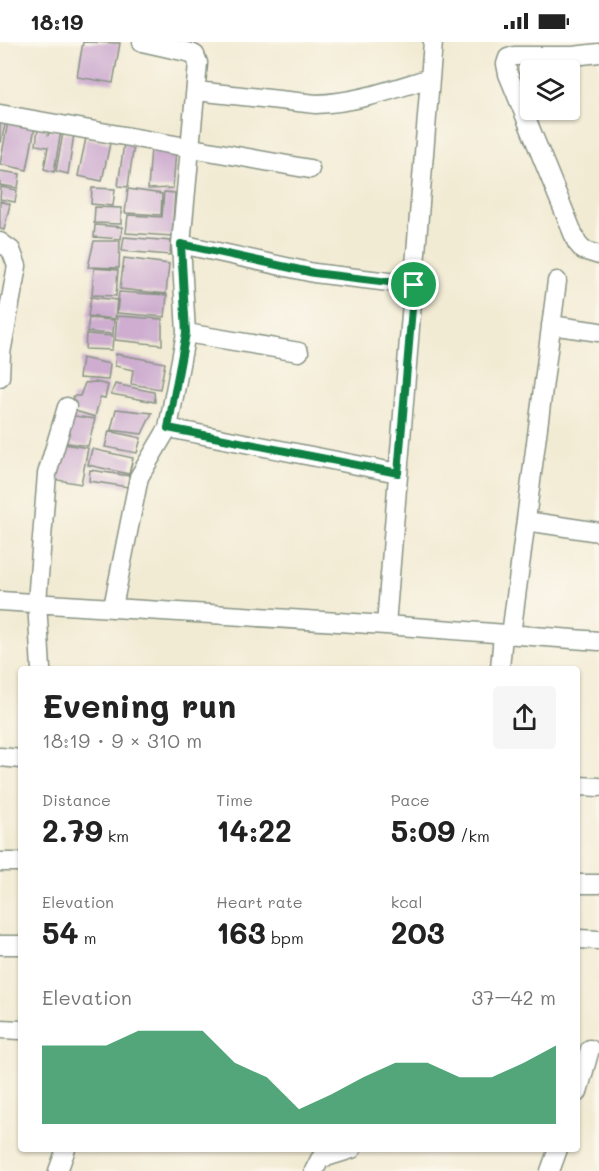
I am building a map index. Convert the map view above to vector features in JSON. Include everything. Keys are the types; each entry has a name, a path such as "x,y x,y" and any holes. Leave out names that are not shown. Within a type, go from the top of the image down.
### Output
{"street":[{"path":"113,607 140,477 168,428 186,333 181,244 198,63 195,55 142,42"},
{"path":"386,625 433,42"},
{"path":"599,53 573,56 514,56 508,58 506,64 508,74 577,243 583,250 599,255"},
{"path":"196,92 335,104 430,78"},
{"path":"0,114 310,169"},
{"path":"0,242 11,250 17,266 1,353 0,377"},
{"path":"181,244 314,273 414,285"},
{"path":"501,666 526,521 557,281"},
{"path":"551,325 599,332"},
{"path":"186,333 299,352"},
{"path":"41,666 37,602 47,474 67,407"},
{"path":"168,428 398,473"},
{"path":"526,521 599,532"},
{"path":"0,601 599,641"},
{"path":"0,757 18,759"},
{"path":"580,786 599,787"},
{"path":"0,862 18,862"},
{"path":"580,884 599,884"},
{"path":"580,939 599,940"},
{"path":"0,945 18,945"},
{"path":"0,1029 18,1030"},
{"path":"580,1084 589,1050"},
{"path":"58,1171 65,1152"},
{"path":"316,1160 342,1152"},
{"path":"550,1171 557,1152"}],"building":[{"path":"83,42 120,43 113,83 77,77"},
{"path":"0,119 6,121 1,142 0,142"},
{"path":"8,122 35,127 27,170 0,164"},
{"path":"38,128 49,129 48,136 50,130 61,131 54,172 44,169 48,147 36,145"},
{"path":"63,133 74,134 68,174 56,171"},
{"path":"86,138 110,143 102,181 78,176"},
{"path":"124,143 134,144 128,187 118,186"},
{"path":"151,148 176,150 173,188 148,189"},
{"path":"0,171 20,174 18,188 0,185"},
{"path":"1,187 17,190 15,202 0,199"},
{"path":"92,188 115,189 113,206 91,204"},
{"path":"128,189 162,194 161,215 125,213"},
{"path":"164,192 175,193 172,236 126,233 128,215 162,217"},
{"path":"0,201 10,204 4,230 0,229"},
{"path":"95,207 121,208 121,224 94,223"},
{"path":"95,225 122,227 121,239 94,237"},
{"path":"124,237 171,241 170,255 122,251"},
{"path":"94,241 120,241 119,268 88,267"},
{"path":"124,258 169,264 166,294 120,289"},
{"path":"94,268 118,270 116,296 92,295"},
{"path":"119,292 167,295 165,317 117,313"},
{"path":"91,297 117,300 115,319 88,316"},
{"path":"117,316 162,319 162,345 115,340"},
{"path":"89,318 114,320 113,334 87,332"},
{"path":"86,334 113,336 112,350 85,349"},
{"path":"116,354 165,363 160,389 131,384 133,370 115,366"},
{"path":"82,358 110,364 108,380 79,378"},
{"path":"95,382 108,385 105,398 100,397 95,417 72,410 73,396 80,396 85,383"},
{"path":"115,384 154,392 155,402 111,394"},
{"path":"116,409 152,413 142,434 111,430"},
{"path":"68,415 95,419 88,446 60,442"},
{"path":"109,431 141,438 137,453 105,447"},
{"path":"58,443 88,448 81,484 52,479"},
{"path":"92,449 133,458 129,474 88,465"},
{"path":"90,470 130,476 128,487 89,481"}],"route":[{"path":"181,244 314,273 414,285 398,473 168,428 186,333 181,244"}]}
